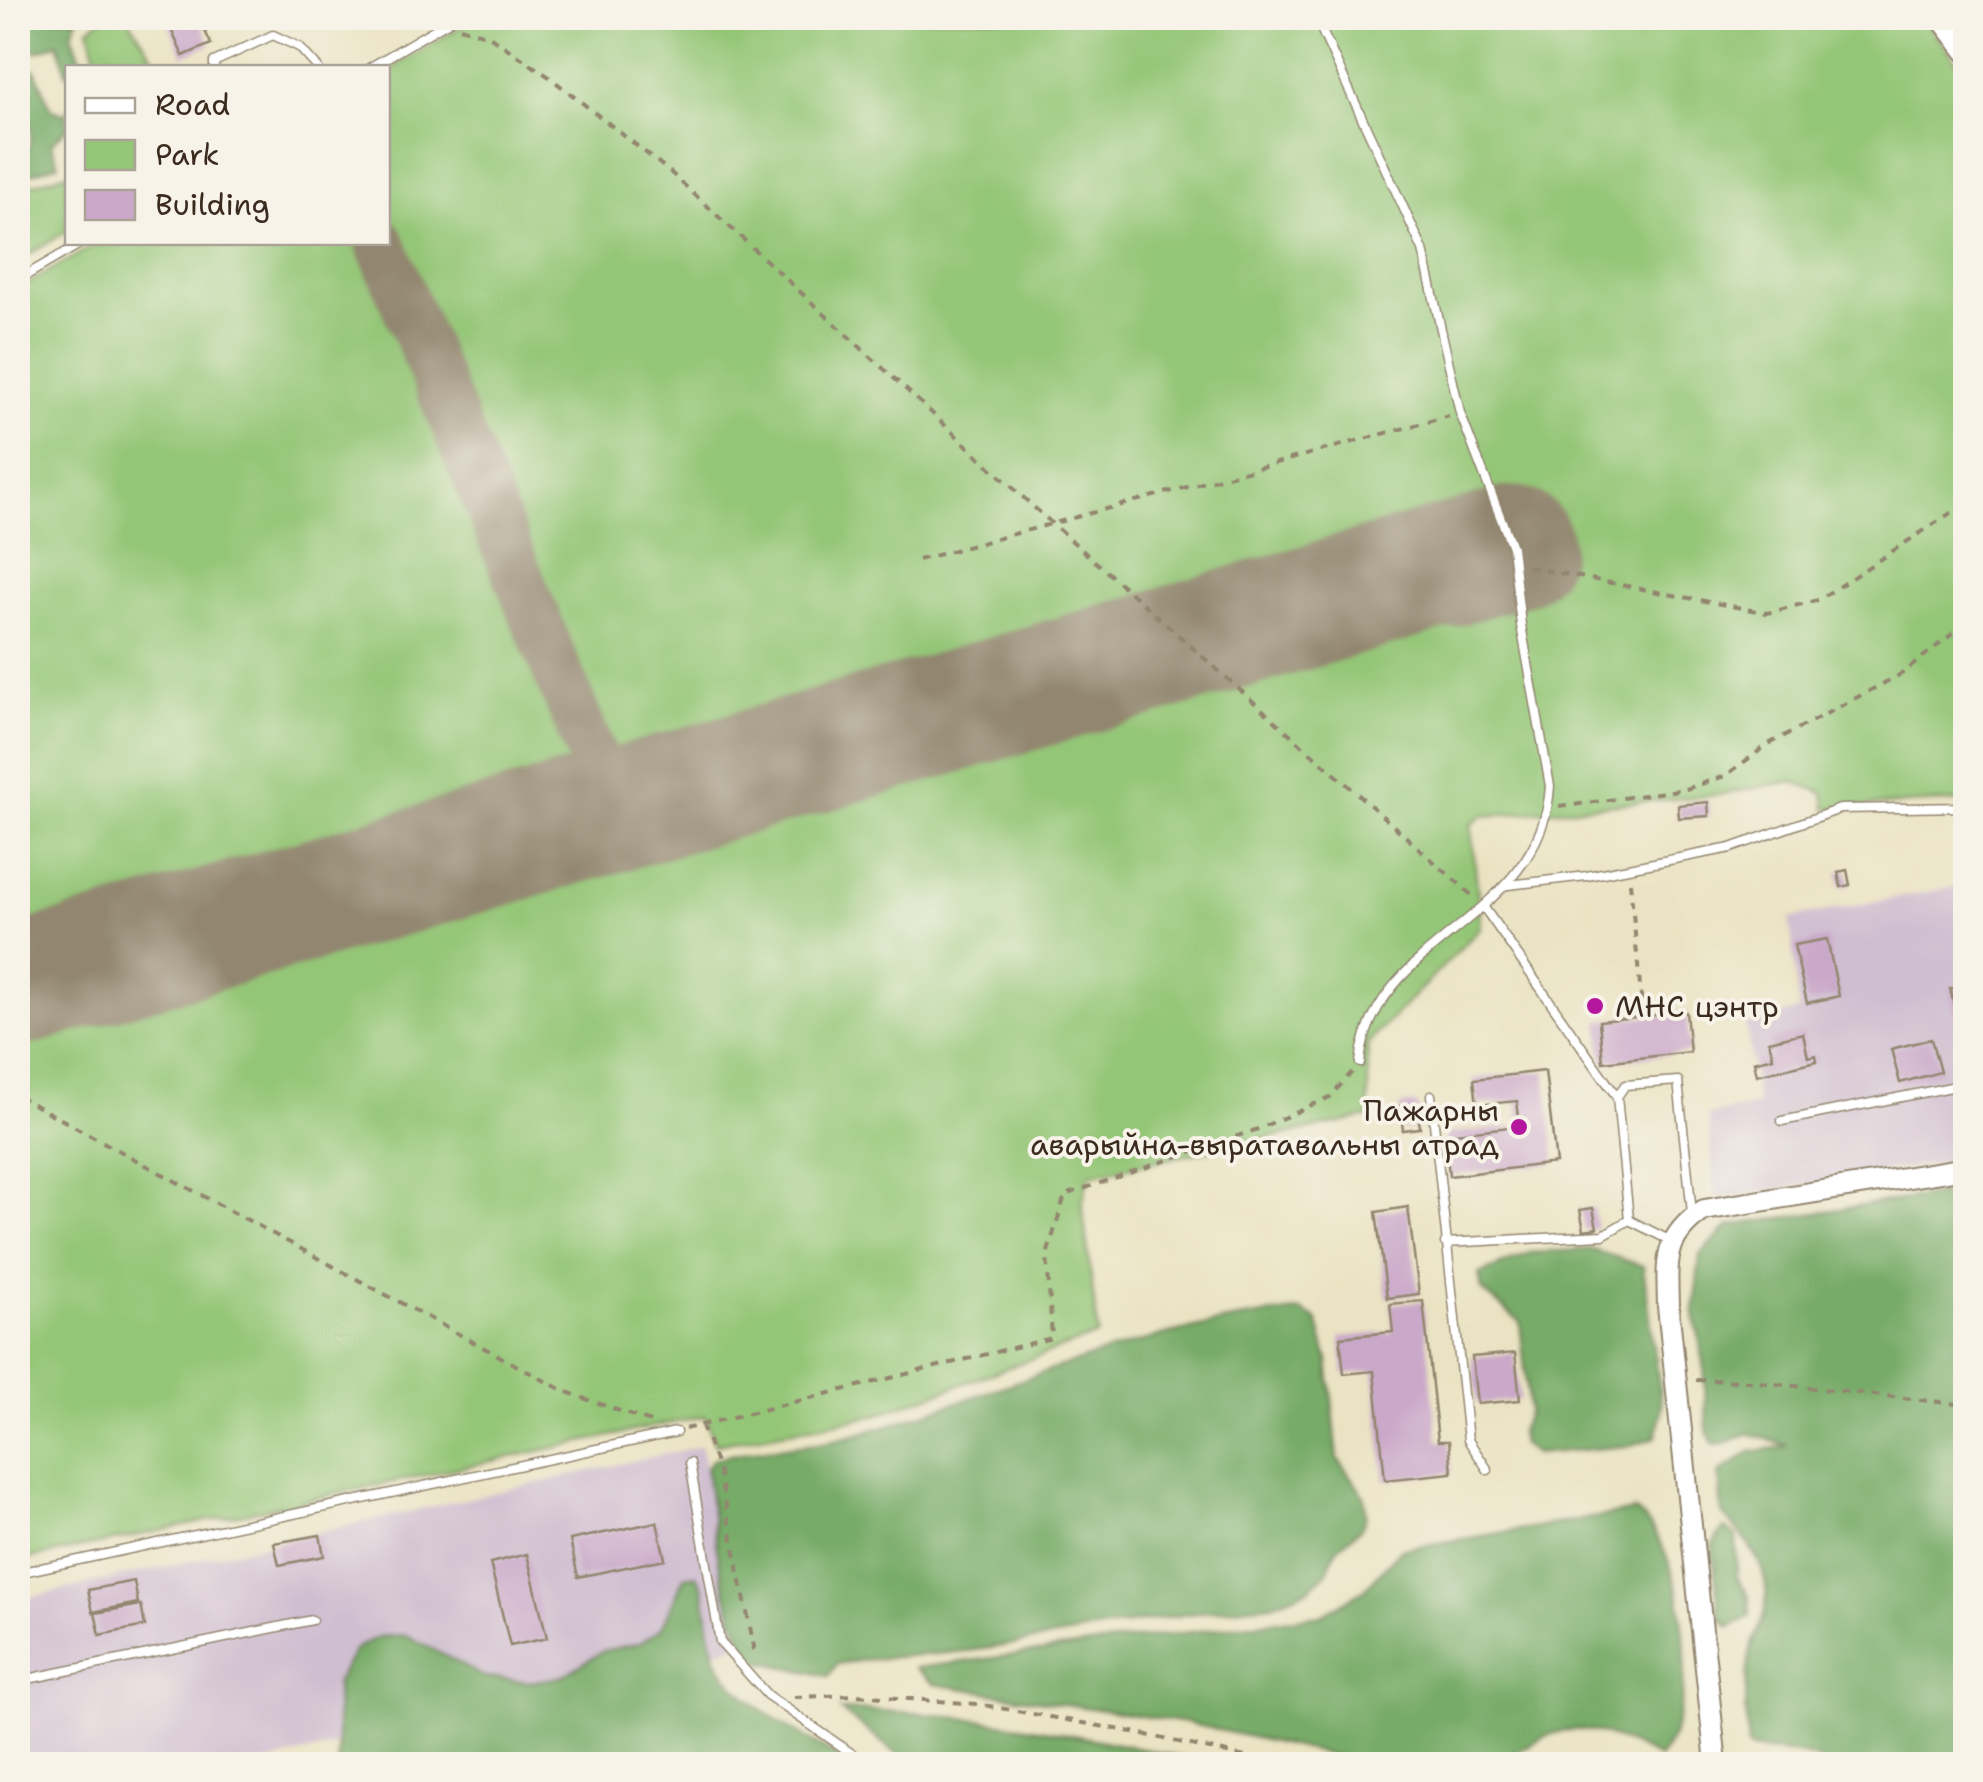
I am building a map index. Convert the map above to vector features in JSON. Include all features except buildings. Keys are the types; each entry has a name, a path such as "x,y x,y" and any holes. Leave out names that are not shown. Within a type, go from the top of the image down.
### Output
{"street":[{"path":"1941,18 1966,51"},
{"path":"1716,1764 1668,1306 1671,1241 1692,1217 1704,1210 1966,1168"}],"lane":[{"path":"1316,18 1423,250 1460,413 1502,514 1514,564 1550,786 1548,809 1534,848 1485,909 1426,954 1375,1008 1363,1034 1360,1063"},
{"path":"374,65 450,20"},
{"path":"214,65 273,35 298,47 315,65"},
{"path":"18,280 78,245"},
{"path":"1508,885 1730,848 1840,809 1966,808"},
{"path":"1485,909 1616,1098 1629,1220"},
{"path":"1616,1098 1625,1086 1678,1081 1692,1217"},
{"path":"1782,1121 1966,1084"},
{"path":"1431,1095 1468,1440 1488,1470"},
{"path":"1445,1243 1603,1236 1629,1220"},
{"path":"1629,1220 1671,1241"},
{"path":"18,1573 676,1432"},
{"path":"690,1463 720,1642 767,1696 867,1764"},
{"path":"18,1680 312,1620"}],"path":[{"path":"450,20 489,36 548,76 669,171 1054,525 1485,909"},
{"path":"918,560 1460,413"},
{"path":"1514,564 1768,613 1818,600 1966,502"},
{"path":"1548,809 1686,789 1725,776 1767,745 1903,672 1966,623"},
{"path":"1628,868 1642,1017"},
{"path":"18,1096 564,1391 676,1432 1052,1338 1046,1255 1065,1195 1258,1129 1330,1097 1360,1063"},
{"path":"1676,1379 1750,1381 1966,1406"},
{"path":"702,1425 720,1472 754,1647 740,1666"},
{"path":"767,1696 856,1695 978,1704 1133,1732 1277,1764"},
{"path":"1562,1764 1589,1754 1605,1764"}],"shaded area":[{"path":"1965,885 1965,1159 1715,1199 1708,1115 1757,1105 1746,1025 1799,1010 1790,918"},
{"path":"701,1446 738,1645 261,1764 18,1764 18,1600"}],"green space":[{"path":"23,18 78,18 72,34 83,65 65,68 58,43 37,52 26,47 19,26"},
{"path":"103,18 128,18 159,65 98,65 89,28"},
{"path":"475,18 1924,18 1965,73 1965,801 1826,808 1824,793 1792,781 1718,795 1482,816 1471,825 1481,927 1367,1044 1369,1117 1089,1175 1082,1204 1098,1335 873,1416 715,1444 705,1416 18,1561 18,289 95,245 390,245 390,70"},
{"path":"18,60 35,70 52,110 65,112 65,130 51,144 59,164 18,178 18,160 30,145 31,137 17,77"},
{"path":"65,174 65,232 18,261 18,189"},
{"path":"1965,1190 1965,1764 1826,1764 1799,1754 1748,1748 1748,1666 1763,1617 1766,1587 1751,1548 1722,1514 1719,1473 1750,1452 1788,1446 1748,1433 1724,1444 1713,1443 1707,1430 1704,1363 1694,1310 1700,1255 1729,1226"},
{"path":"1590,1249 1643,1266 1662,1407 1656,1437 1628,1446 1534,1454 1522,1444 1520,1431 1529,1411 1520,1322 1482,1290 1479,1274 1530,1253"},
{"path":"1301,1311 1317,1320 1328,1360 1338,1459 1364,1496 1366,1515 1361,1528 1336,1549 1326,1574 1307,1590 1272,1604 983,1649 837,1664 828,1676 753,1660 733,1616 720,1566 706,1467 713,1459 844,1438 1133,1344 1244,1318"},
{"path":"1635,1511 1654,1532 1668,1560 1684,1631 1681,1703 1673,1734 1659,1758 1606,1734 1578,1730 1549,1735 1486,1764 1372,1764 1187,1723 934,1684 915,1668 1321,1615 1364,1590 1402,1549"},
{"path":"1724,1528 1736,1536 1737,1577 1749,1597 1750,1616 1730,1627 1720,1618 1712,1546"},
{"path":"696,1575 704,1592 715,1654 730,1680 760,1708 848,1764 338,1764 336,1683 355,1649 378,1637 406,1635 484,1677 530,1682 561,1677 603,1651 640,1643 662,1628 684,1577"},
{"path":"840,1710 980,1720 1212,1764 911,1764"}],"taxiway":[{"path":"381,245 599,772 594,816"}],"runway":[{"path":"18,986 1512,547"}],"place":[{"name":"МНС цэнтр","path":"1595,1006"},
{"name":"Пажарны аварыйна-выратавальны атрад","path":"1519,1127"}]}
